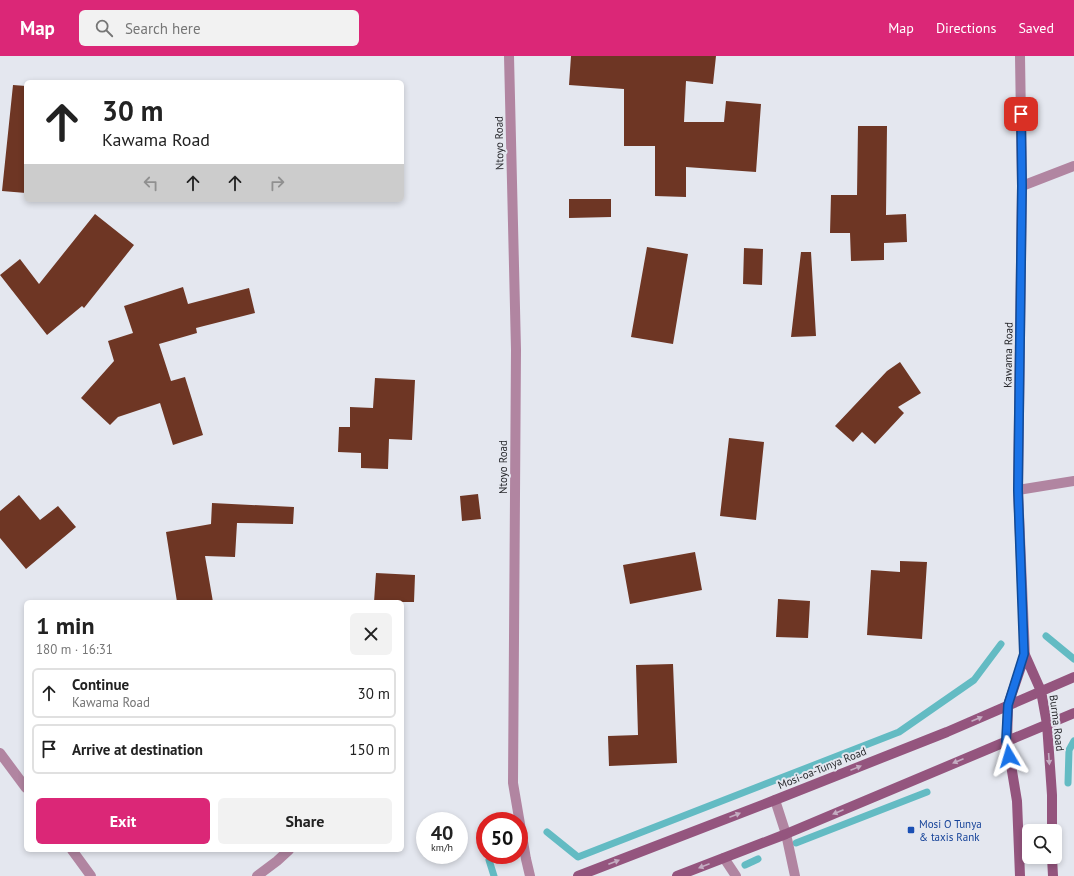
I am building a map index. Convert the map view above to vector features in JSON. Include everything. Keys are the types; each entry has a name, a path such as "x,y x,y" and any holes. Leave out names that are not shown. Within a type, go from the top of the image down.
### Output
{"main road":[{"name":"Burma Road","path":"1024,654 1041,691 1047,724 1052,795 1052,824"},
{"path":"1020,876 1017,801 1006,741 1008,705 1024,654"},
{"name":"Mosi-oa-Tunya Road","path":"578,876 947,732 1074,678"},
{"path":"677,876 786,834 1074,713"},
{"path":"1052,864 1053,876"}],"street":[{"name":"Ntoyo Road","path":"509,56 516,350 514,784 530,876"},
{"name":"Kawama Road","path":"1020,56 1022,186 1018,490 1024,654"},
{"path":"1022,186 1074,166"},
{"path":"1018,490 1074,481"},
{"path":"0,753 24,785"},
{"path":"775,800 786,834 795,876"},
{"path":"73,852 91,876"},
{"path":"257,876 287,852"},
{"path":"724,858 736,876"}],"building":[{"path":"571,56 716,56 713,84 686,81 684,122 724,122 726,101 761,104 756,172 686,167 686,197 655,196 655,146 624,146 624,89 569,85"},
{"path":"13,85 24,86 24,193 2,191"},
{"path":"858,126 887,126 886,215 906,214 907,242 884,243 884,260 851,261 850,233 830,233 831,195 857,195"},
{"path":"569,199 611,199 611,217 569,218"},
{"path":"95,214 134,245 84,308 82,306 47,335 0,275 20,259 39,284"},
{"path":"647,247 688,254 673,344 631,337"},
{"path":"744,248 763,249 762,285 743,284"},
{"path":"801,252 811,252 816,336 791,337"},
{"path":"183,287 188,304 249,288 255,313 196,328 197,333 159,344 171,381 185,377 203,435 173,445 160,403 118,417 110,425 81,398 114,361 108,341 133,333 124,306"},
{"path":"900,362 921,393 898,407 904,413 875,444 862,432 853,442 835,426 887,371"},
{"path":"375,378 415,380 412,440 389,439 388,469 361,468 361,453 338,452 339,427 350,427 350,407 373,408"},
{"path":"729,438 764,442 756,520 720,516"},
{"path":"478,494 481,519 462,521 460,496"},
{"path":"19,495 40,520 58,506 76,527 26,569 0,538 0,511"},
{"path":"212,503 294,507 293,524 237,523 235,557 205,556 213,600 177,600 166,532 211,524"},
{"path":"695,552 702,590 630,604 623,565"},
{"path":"900,561 927,562 922,639 867,635 871,570 900,572"},
{"path":"376,573 415,575 414,602 404,602 404,600 374,600"},
{"path":"778,599 810,601 808,638 776,637"},
{"path":"673,664 677,763 609,766 608,736 638,735 636,665"}],"waterway":[{"path":"1046,636 1074,659"},
{"path":"547,832 578,857 899,732 974,680 1001,644"},
{"path":"1068,783 1069,750 1074,741"},
{"path":"796,843 927,792"},
{"path":"745,865 758,859"},
{"path":"490,864 494,876"}],"place":[{"name":"Mosi O Tunya & taxis Rank","path":"911,830"}],"route":[{"path":"1009,756 1006,741 1008,705 1024,654 1018,490 1022,186 1021,114"}]}
